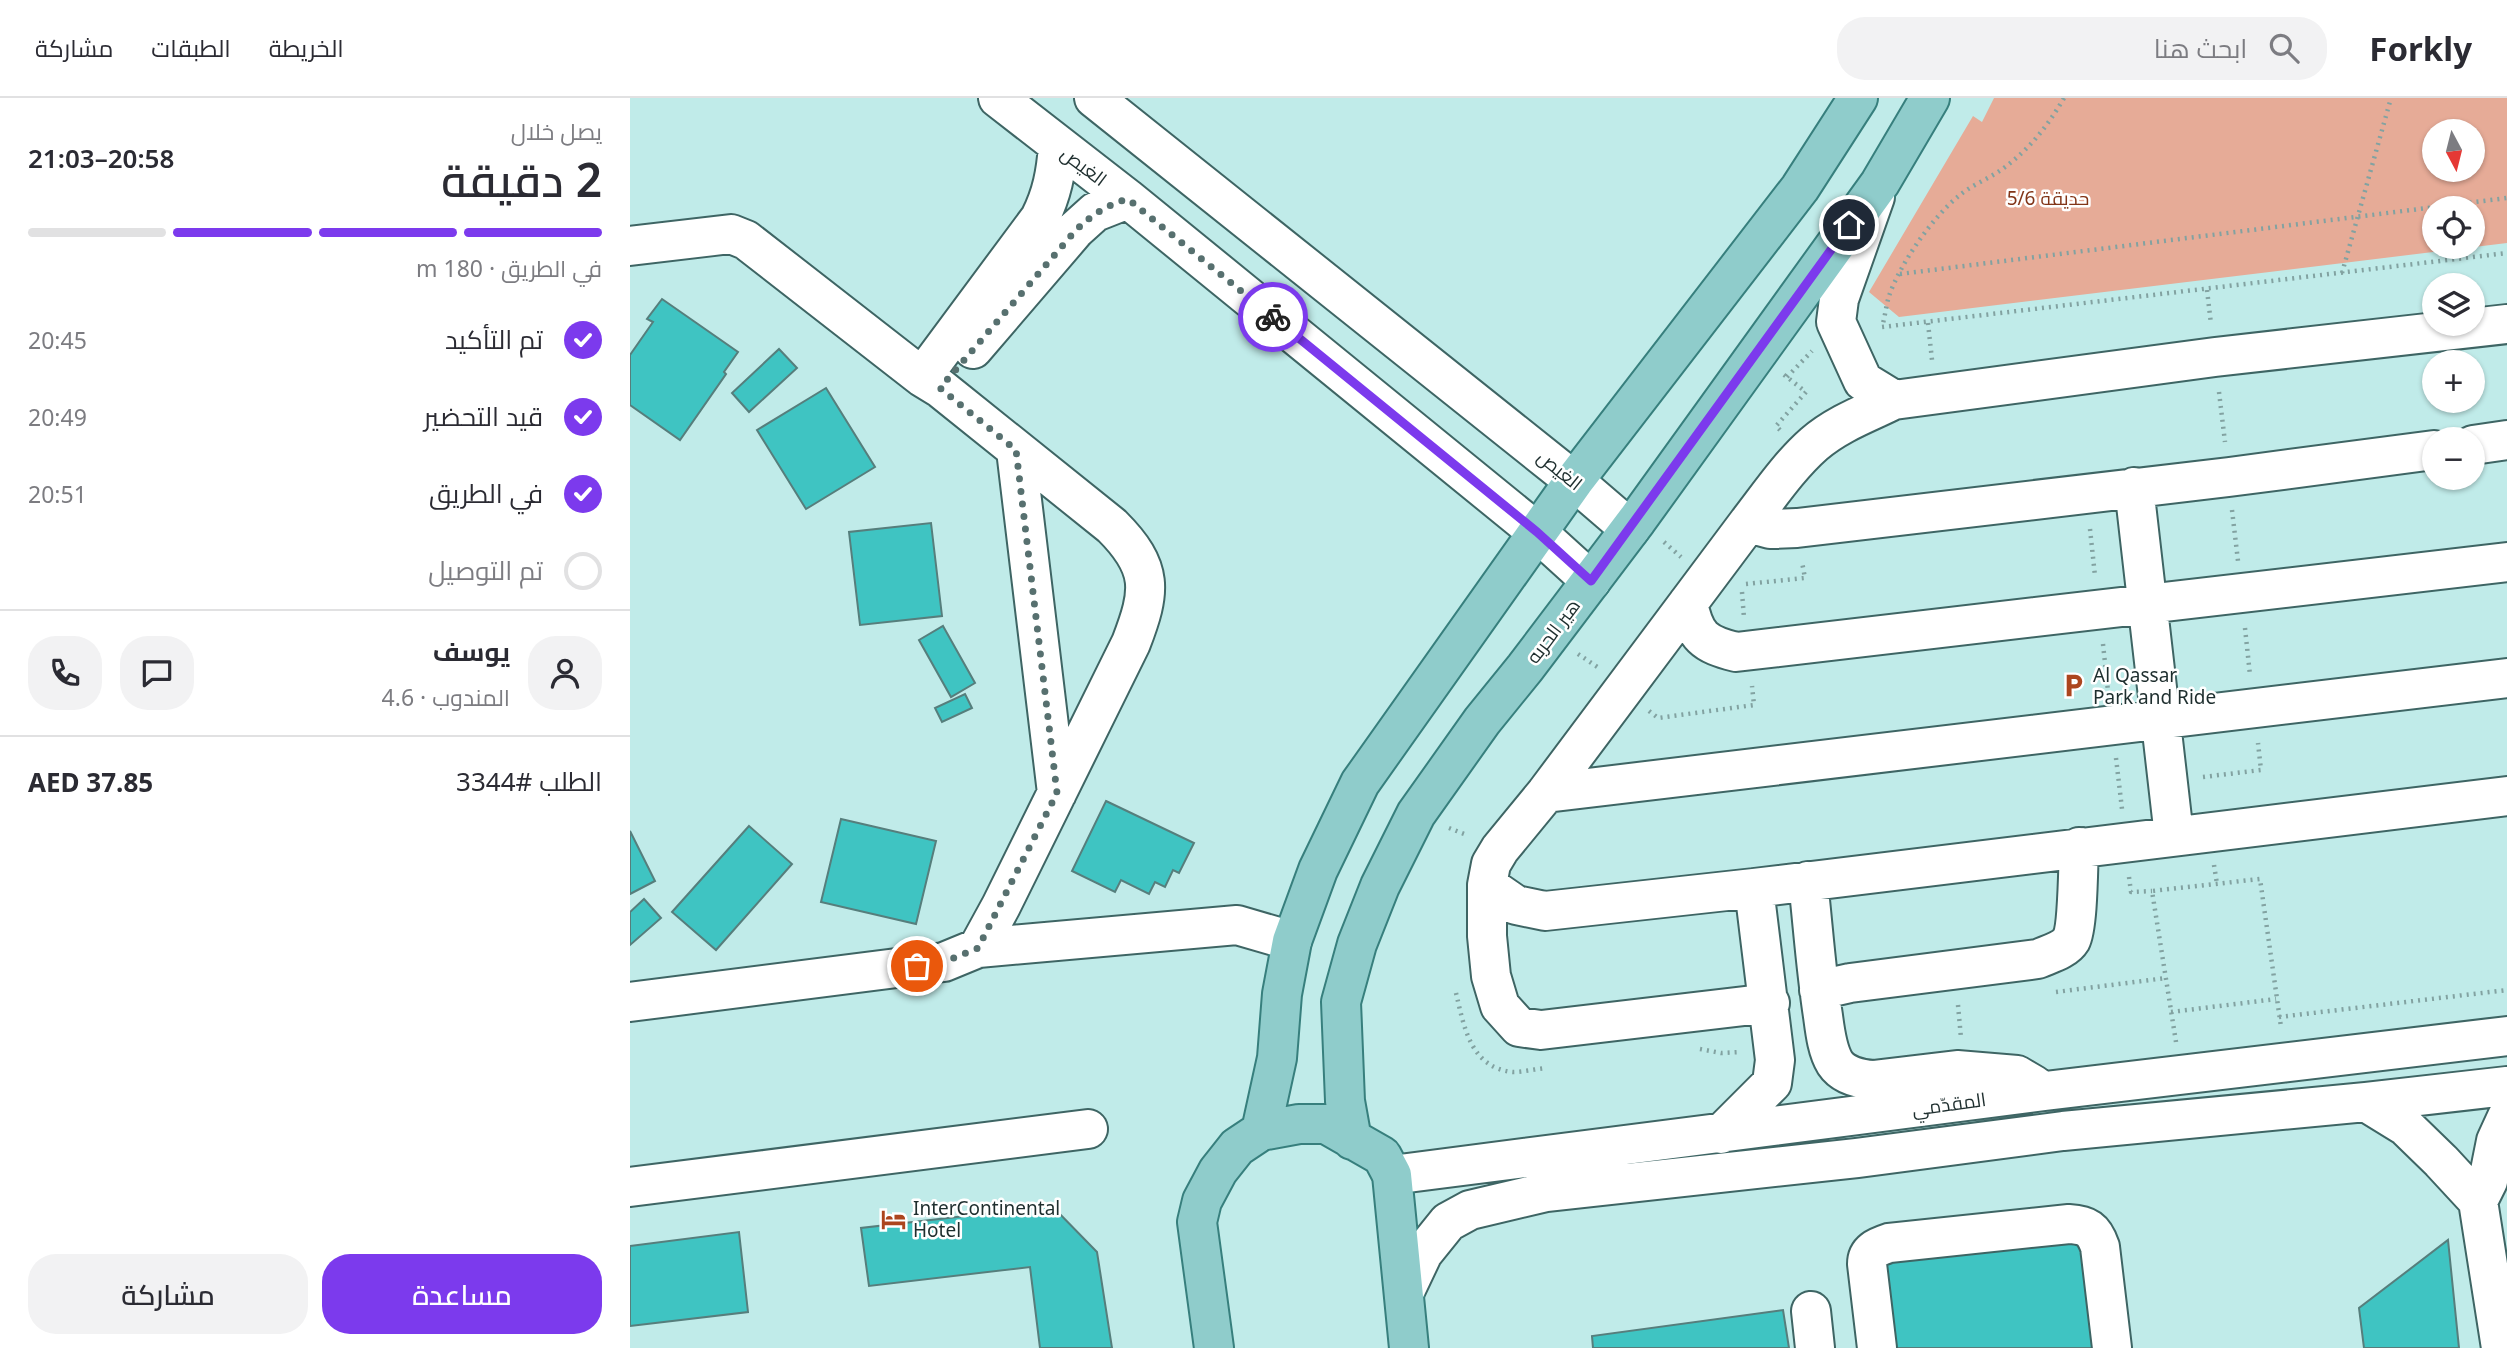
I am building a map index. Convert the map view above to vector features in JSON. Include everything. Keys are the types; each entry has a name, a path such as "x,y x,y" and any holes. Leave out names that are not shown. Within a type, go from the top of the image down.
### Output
{"main road":[{"path":"1261,1131 1277,1058 1282,994 1292,940 1318,870 1360,783 1574,481 1800,188 1858,98"},
{"name":"هير الحربه","path":"1352,1139 1345,1101 1341,1002 1357,944 1380,886 1416,814 1482,721 1630,529 1880,183 1930,98"},
{"path":"1214,1348 1197,1223 1202,1201 1218,1171 1237,1147 1261,1131 1298,1124 1326,1124 1381,1156 1392,1175 1409,1348"}],"street":[{"name":"الغيص","path":"998,98 1128,199 1537,532 1591,581"},
{"name":"الغيص","path":"1094,98 1574,481 1630,529"},
{"path":"931,383 1040,218 1056,174 1058,146"},
{"path":"1880,183 1839,299 1836,322 1863,381 1894,400"},
{"path":"931,383 1095,212 1128,199"},
{"path":"630,246 731,234 746,240 931,383 1123,537 1144,571 1147,591 1144,609 1130,643 978,948"},
{"path":"1770,1003 1541,1030 1518,1027 1500,1006 1491,976 1487,936 1487,885 1491,864 1500,849 1546,793 1748,523 1815,443 1846,422 1894,400 2201,359 2507,324"},
{"path":"2485,443 2507,440"},
{"path":"1016,450 1057,793"},
{"path":"1748,523 1770,529 1797,528 2422,451"},
{"path":"2134,487 2174,836"},
{"path":"1688,603 1692,623 1710,645 1736,652 2507,562"},
{"path":"1546,793 2507,678"},
{"path":"1487,885 1516,905 1545,911 2507,796"},
{"path":"1819,990 1850,983 2038,958 2057,951 2070,942 2076,927 2079,847"},
{"path":"1808,881 1827,1040 1835,1063 1844,1072 1860,1079 1873,1080 1965,1071 2017,1074 2045,1091"},
{"path":"1721,1134 1772,1083 1775,1060 1755,888"},
{"path":"630,1002 944,962 978,948 1237,925 1292,940"},
{"name":"المقدّمي","path":"1392,1175 2045,1091 2507,1036"},
{"path":"1404,1293 1423,1253 1448,1222 1470,1210 1546,1192 1857,1158 2063,1131 2507,1086"},
{"path":"2366,1102 2405,1126 2478,1201 2501,1348"},
{"path":"2478,1201 2488,1181 2496,1142 2507,1117"},
{"path":"630,1187 1088,1129"},
{"path":"1877,1348 1867,1264 1867,1257 1871,1252 1889,1243 2069,1223 2084,1225 2097,1236 2112,1348"}],"path":[{"path":"2064,98 2049,125 2029,149 1960,195 1940,215 1899,274 1888,297 1882,327 2507,253"},
{"path":"2342,273 2392,98"},
{"path":"1899,274 2507,198"},
{"path":"2086,493 2126,842"},
{"path":"1416,814 1500,849"},
{"path":"2181,1075 2152,891 2260,879 2285,1063"},
{"path":"1953,969 1965,1071"},
{"path":"2279,1017 2507,990"},
{"path":"2171,1012 2276,999"}],"green space":[{"name":"حديقة 5/6","path":"1994,98 2507,98 2507,243 2485,246 2485,196 2422,196 2422,253 1899,317 1869,292 1973,116 1982,122"}],"building":[{"path":"662,299 738,352 680,440 630,405 630,355 653,322 647,319"},
{"path":"779,349 797,368 749,412 732,393"},
{"path":"826,388 875,467 806,509 757,430"},
{"path":"931,523 942,616 860,625 849,532"},
{"path":"943,626 975,683 951,697 919,640"},
{"path":"965,694 972,708 942,722 935,708"},
{"path":"1106,801 1194,843 1179,873 1173,870 1165,887 1155,882 1149,894 1121,880 1115,892 1072,871"},
{"path":"841,819 936,841 916,924 821,902"},
{"path":"749,826 792,864 716,950 672,912"},
{"path":"630,831 655,881 630,894"},
{"path":"644,899 661,918 630,945 630,912"},
{"path":"1052,1206 1097,1252 1112,1348 1040,1348 1030,1267 869,1286 861,1228"},
{"path":"739,1232 748,1312 630,1326 630,1246"},
{"path":"2088,1233 2104,1348 1894,1348 1883,1260"},
{"path":"2448,1240 2459,1348 2364,1348 2359,1308"},
{"path":"1783,1310 1789,1348 1593,1348 1592,1336"}],"way so far":[{"path":"917,966 944,962 978,948 1057,793 1016,450 940,388 1076,230 1095,212 1128,199 1273,317"}],"place":[{"name":"Al Qassar Park and Ride","path":"2073,686"},
{"name":"InterContinental Hotel","path":"893,1219"}],"route":[{"path":"1273,317 1537,532 1591,581 1849,225"}]}
